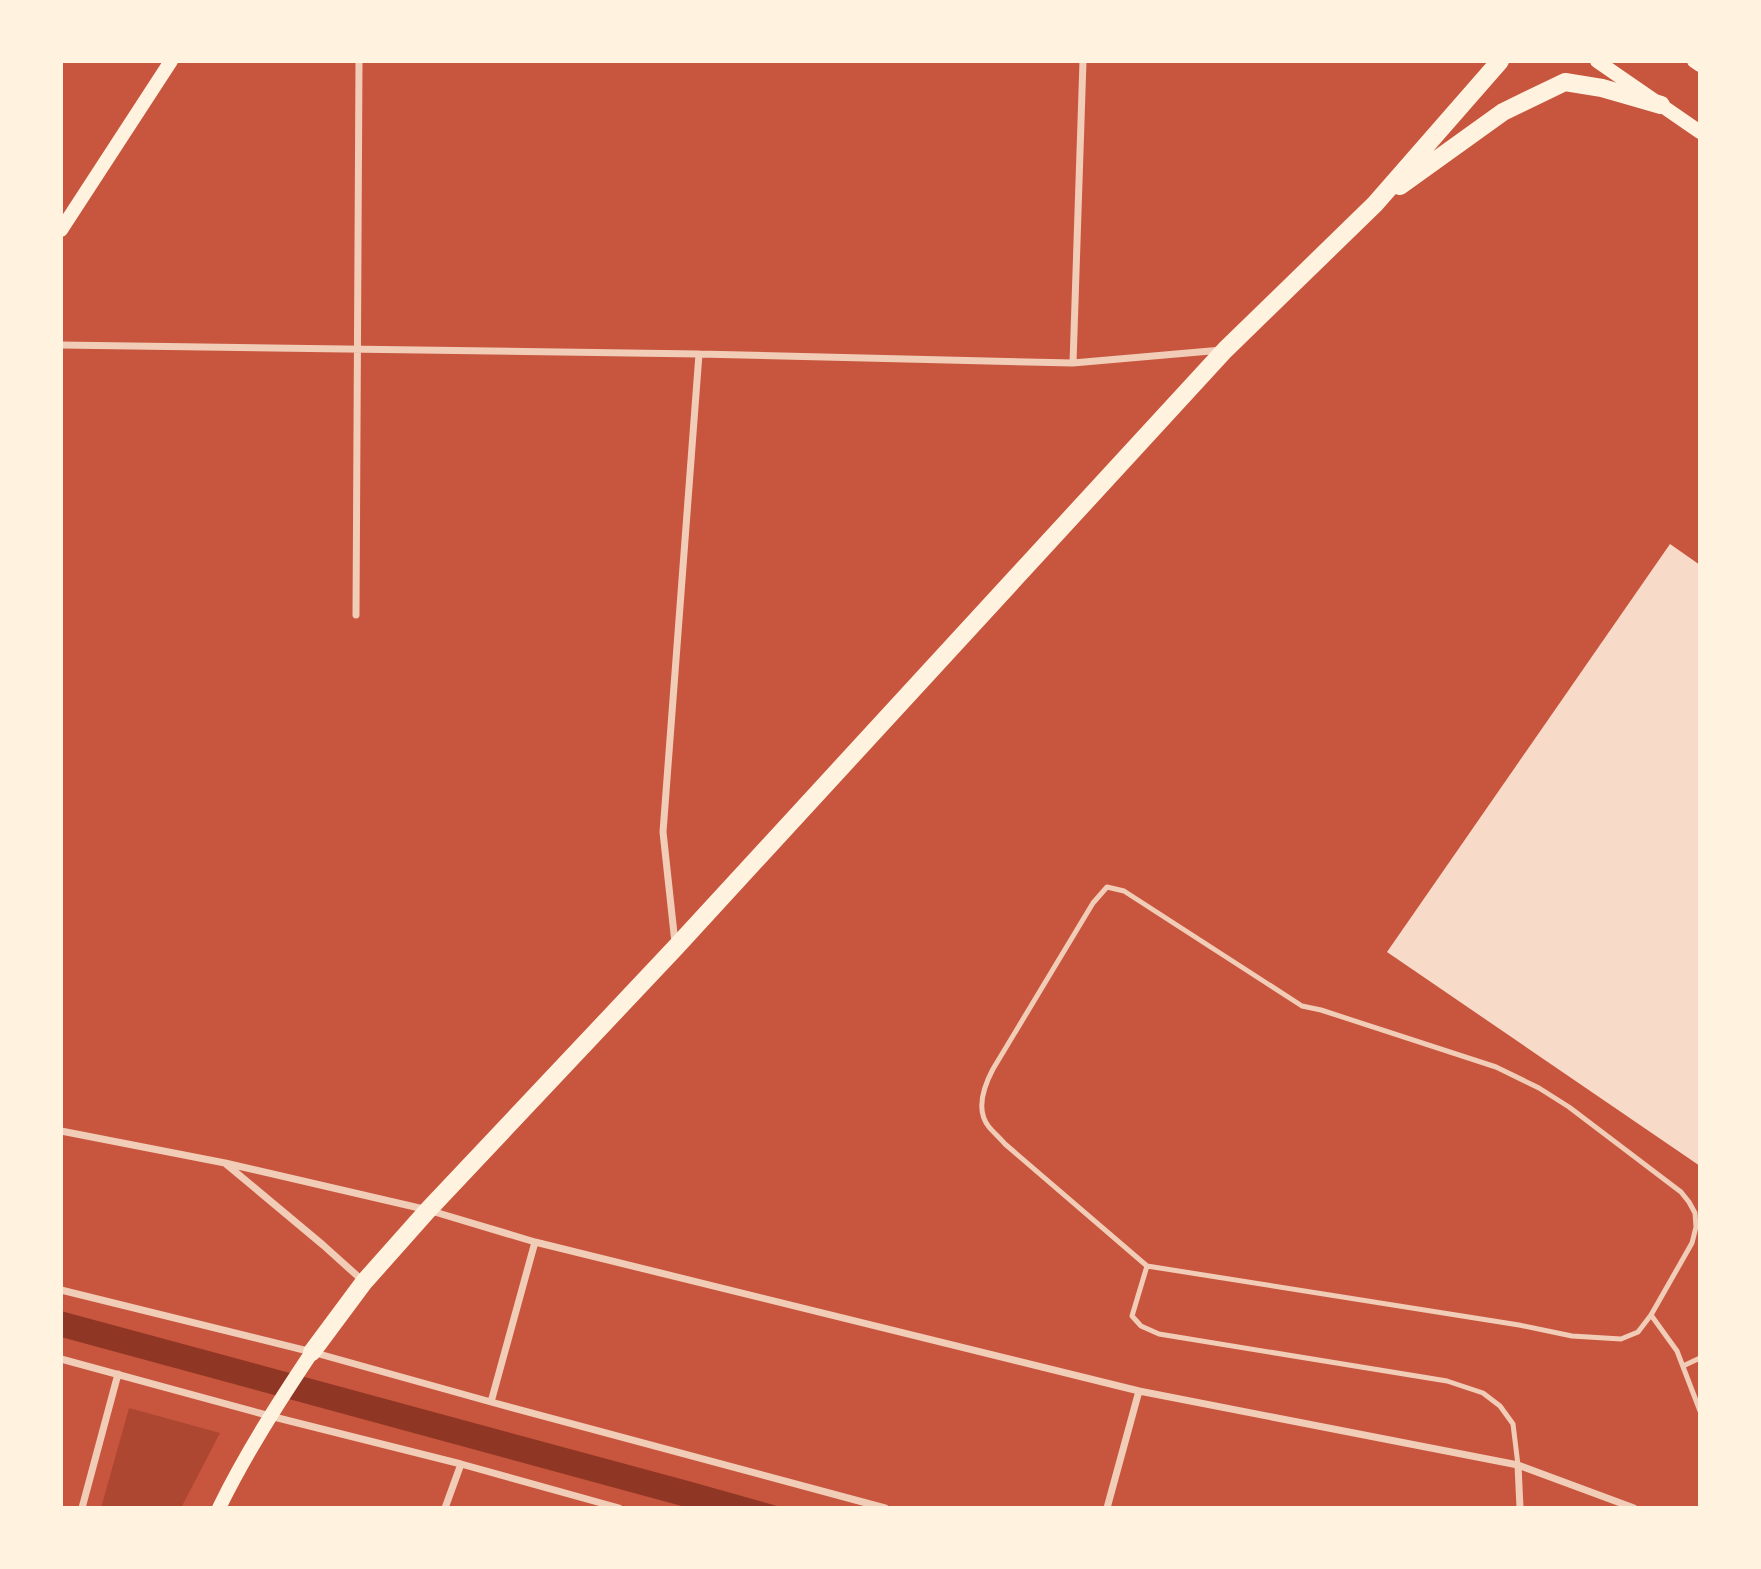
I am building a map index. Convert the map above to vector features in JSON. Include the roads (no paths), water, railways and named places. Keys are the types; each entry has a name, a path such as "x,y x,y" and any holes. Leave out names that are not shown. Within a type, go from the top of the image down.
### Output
{"main road":[{"path":"61,230 171,61"},
{"path":"219,1508 270,1416 312,1352 364,1282 1225,350 1375,204 1500,61"},
{"path":"1597,61 1700,132"},
{"path":"1694,61 1700,65"},
{"path":"1375,204 1503,112 1565,82 1602,88 1661,105"}],"street":[{"path":"356,615 359,61"},
{"path":"1073,363 1083,61"},
{"path":"61,345 699,354 1073,363 1225,350"},
{"path":"676,947 663,832 699,354"},
{"path":"61,1131 225,1163 428,1210 535,1242 1139,1391 1518,1465 1634,1508"},
{"path":"225,1163 364,1282"},
{"path":"491,1402 535,1242"},
{"path":"61,1290 312,1352 885,1508"},
{"path":"61,1359 620,1508"},
{"path":"82,1508 118,1374"},
{"path":"1107,1508 1139,1391"},
{"path":"444,1508 461,1464"},
{"path":"1518,1465 1520,1508"}],"lane":[{"path":"1107,887 1124,891 1302,1006 1496,1067 1539,1088 1569,1107 1681,1192 1695,1213 1696,1227 1692,1243 1651,1315 1638,1332 1621,1339 1572,1335 1147,1266 986,1125 981,1104 984,1086 993,1069 1093,903 1107,887"},
{"path":"1147,1266 1132,1316 1141,1326 1159,1334 1447,1381 1483,1393 1500,1406 1513,1424 1518,1465"},
{"path":"1651,1315 1677,1351 1700,1411"},
{"path":"1683,1366 1700,1358"}]}
